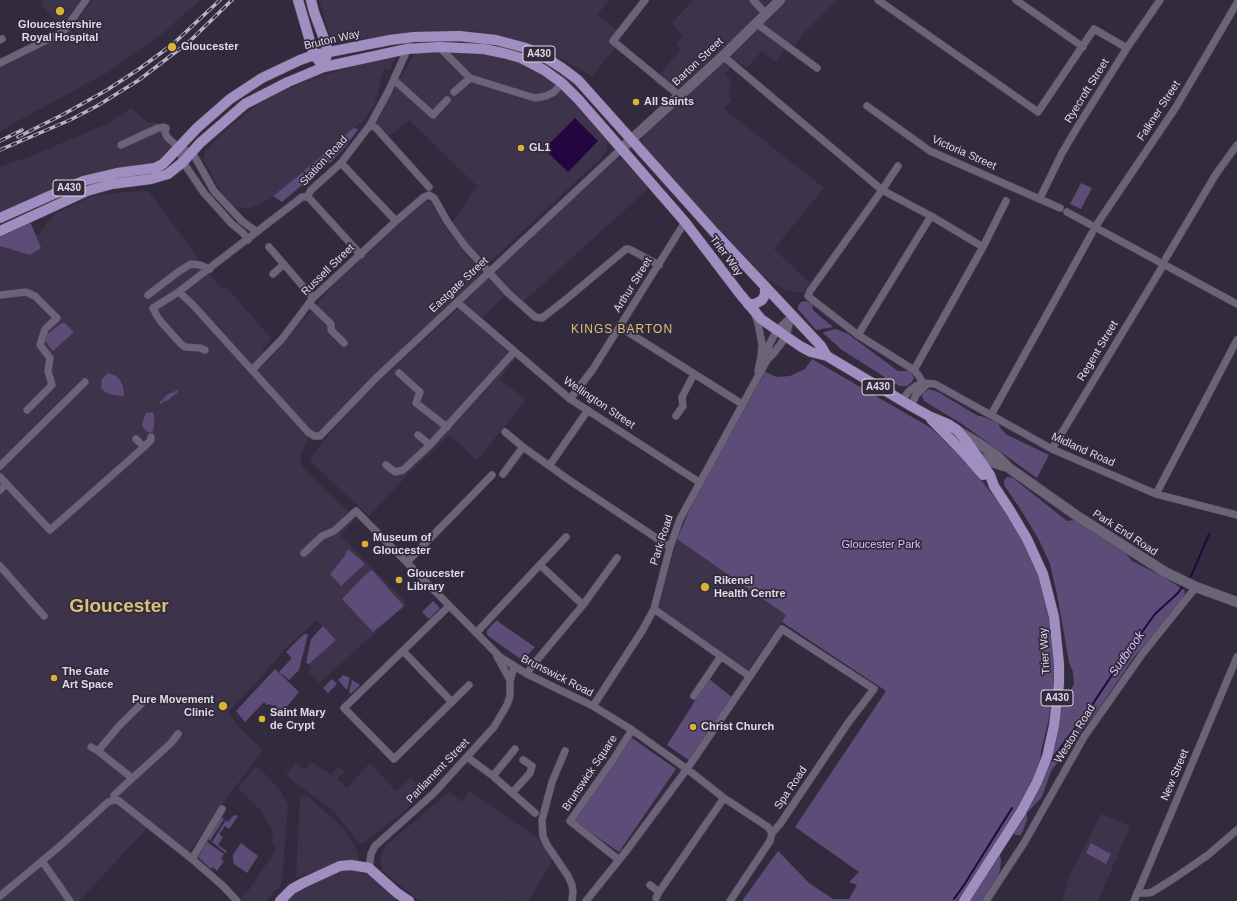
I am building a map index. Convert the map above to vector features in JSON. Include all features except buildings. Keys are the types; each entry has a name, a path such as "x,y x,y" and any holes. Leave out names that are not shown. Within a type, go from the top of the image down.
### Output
{"main road":[{"path":"298,0 314,55 324,67"},
{"path":"311,0 328,52 324,67"},
{"name":"Barton Street","path":"621,149 723,56 780,0"},
{"name":"Bruton Way","path":"0,218 83,181 117,173 155,168 163,164 197,128 230,99 262,78 300,60 328,52 414,37 439,36 480,38 512,44 540,54 578,80 631,140"},
{"name":"A430","path":"0,231 87,191 112,184 162,177 168,174 183,162 200,143 245,104 288,82 324,67 407,49 438,47 484,49 521,58 544,70 562,83 621,149"},
{"name":"Trier Way","path":"631,140 791,316 821,346 827,356"},
{"name":"Trier Way","path":"621,149 685,222 761,319 800,346 811,352 827,356 906,404 957,430 990,476 994,486 1027,539 1043,574 1054,617 1059,664 1057,705 1047,757 1037,782 1021,812 964,901"},
{"path":"751,307 762,300 765,295 765,287"},
{"name":"Trier Way","path":"929,416 984,477 994,486"},
{"path":"957,430 975,440 1009,468"},
{"name":"Trier Way","path":"963,452 977,457"},
{"path":"977,457 1009,468"},
{"name":"Park End Road","path":"1009,468 1101,532 1165,572 1196,587 1237,602"},
{"path":"280,901 292,889 303,883 340,866 351,865 369,868 397,893 409,901"}],"street":[{"path":"0,63 63,32 86,0"},
{"path":"753,0 766,14"},
{"path":"878,0 1038,112 1094,29 1127,48"},
{"path":"1016,0 1083,47"},
{"name":"Ryecroft Street","path":"1040,198 1062,153 1078,126 1127,48 1160,0"},
{"path":"642,1 612,42 680,96"},
{"name":"Falkner Street","path":"991,415 1094,230 1176,107 1237,3"},
{"path":"757,24 817,68"},
{"name":"Station Road","path":"205,350 200,348 185,347 181,344 162,323 153,308 179,292 302,197 307,197 311,190 341,163 370,125 394,80 407,49 414,37"},
{"path":"438,47 470,78 535,98 546,96 554,92 562,83"},
{"path":"723,56 882,190 931,216 983,247"},
{"path":"454,92 470,78"},
{"path":"394,80 433,115 447,100"},
{"name":"Victoria Street","path":"867,106 930,151 1060,208"},
{"path":"370,125 376,128 429,186"},
{"path":"121,145 165,129 167,137 179,148 192,152 214,191 242,221 257,232"},
{"name":"Regent Street","path":"1052,449 1216,174 1237,145"},
{"path":"179,148 183,162 204,193 248,240"},
{"name":"Eastgate Street","path":"252,370 308,432 314,436 322,434 365,388 621,149"},
{"path":"341,163 396,221"},
{"path":"898,166 810,291 808,296 858,335 914,370 925,384"},
{"name":"Russell Street","path":"252,370 282,339 311,300 424,197 429,196 434,198 447,221 465,246 489,272"},
{"path":"307,197 360,255"},
{"path":"914,370 983,247 1006,200"},
{"path":"1067,212 1094,230 1165,261 1237,304"},
{"path":"858,335 931,216"},
{"name":"Arthur Street","path":"570,399 593,369 685,222"},
{"path":"269,247 331,324 331,330 344,343"},
{"path":"489,272 535,317 542,318 626,249 629,249 659,264"},
{"path":"148,295 191,264 210,268"},
{"path":"274,274 284,264"},
{"path":"0,295 26,292 35,296 57,318 45,329 40,345 50,358 48,371 52,385 27,410"},
{"path":"179,292 193,305 252,370"},
{"name":"Wellington Street","path":"457,302 570,399 699,482"},
{"path":"751,307 758,323 762,344 761,357 755,381"},
{"name":"Park Road","path":"767,360 769,347 776,330 791,316"},
{"name":"Park Road","path":"594,706 642,631 654,608 670,547 680,519 767,360 786,337 791,316"},
{"path":"620,327 742,404"},
{"path":"1156,494 1237,340"},
{"path":"386,465 395,472 403,470 447,427 514,352"},
{"path":"399,373 420,392 416,403 447,427"},
{"path":"676,416 683,406 682,397 694,374"},
{"path":"0,466 85,382"},
{"path":"906,404 911,390 925,384"},
{"path":"906,404 925,384"},
{"name":"Midland Road","path":"925,384 935,384 1052,449 1156,494 1237,515"},
{"path":"549,466 588,410"},
{"path":"505,432 549,466 670,547"},
{"path":"418,435 430,445"},
{"path":"0,477 50,530 144,447 151,440 151,436"},
{"path":"136,439 144,447"},
{"path":"503,474 523,447"},
{"path":"407,562 492,475"},
{"path":"0,490 6,484"},
{"name":"Brunswick Road","path":"304,553 322,536 334,531 356,511 495,652 527,674 594,706 632,730 687,769 724,798 768,827 772,833"},
{"path":"476,633 566,537"},
{"path":"527,674 540,656 583,605 617,558"},
{"path":"0,566 44,616"},
{"path":"540,566 583,605"},
{"name":"Weston Road","path":"986,901 1024,843 1084,737 1143,653 1196,587"},
{"path":"449,606 344,708 394,759 469,685"},
{"path":"586,901 627,850 687,769 749,676 654,608"},
{"name":"Spa Road","path":"730,901 770,841 772,833 780,824 848,723 874,689 782,628 749,676"},
{"path":"403,651 452,702"},
{"path":"495,652 510,680"},
{"path":"694,696 721,656"},
{"name":"New Street","path":"1134,901 1237,657"},
{"name":"Parliament Street","path":"369,868 371,854 375,846 423,803 494,727 503,714 509,701 510,680 514,666"},
{"path":"98,751 118,727 142,703"},
{"name":"Brunswick Square","path":"619,860 570,821 632,730"},
{"path":"114,800 114,795 171,743 178,734"},
{"path":"91,747 132,778"},
{"path":"493,776 515,749"},
{"path":"565,751 552,782 542,820 543,836 546,845 570,881 573,892 572,901"},
{"path":"466,757 493,776 535,813"},
{"path":"512,793 530,773 532,766 523,760"},
{"path":"650,886 658,895 724,798"},
{"path":"0,896 60,846 108,802 114,800 119,801 192,859 223,886 237,901"},
{"path":"192,859 222,809"},
{"path":"1137,893 1152,892 1173,880 1208,855 1237,830"},
{"path":"42,861 70,901"}],"shaded area":[{"name":"Gloucestershire Royal Hospital","path":"42,0 81,0 61,27 42,5"},
{"path":"93,0 200,0 164,32 110,71 0,132 0,67 65,34 70,29 95,52 72,27"},
{"path":"319,0 609,0 597,15 620,33 613,41 617,45 592,76 551,53 533,46 495,35 474,31 414,32 362,39 335,39 331,37"},
{"path":"693,0 770,0 738,34 671,95 654,81 681,49 676,43 683,35 672,23"},
{"path":"783,0 837,0 802,35 795,45 790,42 776,62 762,51 747,67 736,61 725,74 731,80 729,83 731,86 728,90 731,94 729,96 732,99 724,109 824,188 774,249 810,283 803,293 780,287 762,275 702,211 642,143 645,133"},
{"path":"452,50 497,54 531,67 546,76 571,98 602,133 607,142 607,149 601,158 488,264 476,254 452,223 477,186 409,120 390,136 376,123 402,74 414,55 419,52"},
{"path":"395,57 390,70 384,69 374,101 376,102 362,124 360,123 282,190 268,200 250,208 235,207 222,193 203,159 206,151 220,135 253,108 267,99 313,78 366,63"},
{"path":"131,108 148,123 158,123 163,127 179,148 163,164 117,173 0,218 0,167 31,156 107,124"},
{"path":"575,118 598,141 568,172 544,149"},
{"path":"619,159 625,162 649,188 523,302 508,293 482,318 464,304 465,300 495,270 615,160"},
{"path":"142,191 149,192 215,281 223,289 226,287 271,338 262,350 264,352 254,362 260,368 268,361 330,289 424,200 431,202 446,228 481,271 480,276 392,358 321,430 315,433 314,432 308,437 300,458 303,468 356,519 340,535 407,604 319,683 308,671 312,667 309,664 336,640 316,620 284,650 257,682 228,712 240,728 263,750 189,852 119,798 110,797 105,799 96,807 57,847 59,853 108,804 118,804 149,826 79,901 0,901 0,231 29,219 35,233 39,235 41,230 56,213 93,196"},
{"path":"458,309 462,309 515,359 499,379 526,400 477,460 449,435 414,468 369,516 312,463 310,458 333,430 377,383"},
{"name":"Rikenel Health Centre","path":"677,539 787,615 747,671 659,608"},
{"path":"296,762 304,770 311,762 332,775 338,766 345,771 337,779 347,788 370,763 396,791 411,777 426,791 400,815 365,842 359,843 334,811 294,782 286,774"},
{"path":"256,766 272,779 271,781 280,791 288,804 282,881 278,889 274,891 267,901 242,901 241,898 249,890 275,852 275,847 272,844 273,830 260,810 238,788"},
{"path":"470,791 539,839 552,859 551,864 528,901 515,901 511,899 510,901 419,901 382,870 380,857 386,845 449,792 462,802"},
{"path":"304,795 308,796 345,830 355,847 359,858 358,862 334,864 296,878 300,798"},
{"path":"1101,814 1130,826 1098,901 1062,901 1070,874"},
{"path":"343,871 354,871 366,874 376,880 397,901 287,901 293,895 313,882 330,874"}],"green space":[{"path":"362,124 346,146 331,162 310,178 304,171 350,131 354,128 358,129"},
{"path":"303,172 309,179 282,202 273,196"},
{"path":"1081,183 1092,188 1081,209 1070,204"},
{"path":"29,219 41,248 30,255 0,246 0,231"},
{"path":"805,301 812,303 813,310 833,327 816,330 798,309 801,302"},
{"path":"62,323 65,323 74,332 53,351 45,341 46,335"},
{"path":"836,329 848,334 898,371 910,371 914,378 912,382 907,386 900,386 888,381 883,376 842,350 823,333"},
{"name":"Gloucester Park","path":"812,359 931,428 967,463 994,496 1012,521 1024,542 1038,573 1051,629 1054,665 1054,682 1040,763 1059,718 1062,706 1074,684 1073,672 1069,662 1050,564 1039,540 1004,485 1004,480 1007,477 1013,478 1067,521 1074,520 1125,552 1132,561 1162,576 1184,590 1185,594 1181,609 1163,623 1134,657 1100,707 1051,771 1042,797 1027,813 1027,820 1021,835 1016,835 1006,831 999,852 1001,860 1000,870 990,901 969,901 972,881 957,901 742,901 778,851 809,883 833,899 849,899 857,885 849,882 859,872 795,827 886,691 782,622 786,615 677,539 694,500 765,372 777,377 790,376 805,369"},
{"path":"108,373 116,376 120,380 123,386 124,396 113,395 105,392 101,388 102,379"},
{"path":"929,389 938,392 978,416 998,423 1007,435 1049,455 1037,478 962,424 924,401 922,396 923,393"},
{"path":"178,390 178,392 167,401 164,401 161,404 159,403 168,394"},
{"path":"152,412 154,414 154,426 153,431 149,433 142,426 146,413"},
{"path":"348,549 365,564 341,586 330,574 344,557"},
{"path":"372,570 404,606 373,632 342,599 365,575"},
{"path":"433,601 440,608 429,619 422,612"},
{"path":"497,620 535,647 525,658 519,658 487,635 487,630"},
{"path":"323,626 336,640 309,664 306,663 311,639"},
{"path":"304,634 308,634 299,670 289,680 279,672 291,659 286,652"},
{"path":"275,669 299,692 279,716 275,712 277,707 275,705 267,705 264,702 245,722 236,711"},
{"path":"343,675 350,678 347,690 338,680"},
{"path":"332,679 337,684 328,693 323,688"},
{"path":"709,679 733,698 690,761 667,745"},
{"path":"352,680 360,685 351,694 349,692"},
{"path":"632,738 676,769 619,852 574,821"},
{"path":"234,815 238,816 229,829 225,826 219,834 223,837 218,845 227,851 226,853 212,842 226,820 228,822"},
{"path":"220,816 224,819 210,841 208,839"},
{"path":"207,842 224,854 221,859 224,861 217,871 213,867 211,869 198,857"},
{"path":"241,843 258,856 247,873 234,864 233,861 233,855"},
{"path":"1091,843 1111,854 1106,864 1086,853"}],"waterway":[{"name":"Sudbrook","path":"1188,579 1192,574 1209,534"},
{"name":"Sudbrook","path":"1050,762 1092,705 1155,614 1178,593 1184,584"},
{"name":"Sudbrook","path":"954,899 1012,808"}],"railway":[{"path":"18,137 107,90 139,69 173,44 220,0"},
{"path":"0,150 70,120 97,106 139,80 190,41 232,0"},
{"path":"0,141 22,130"}],"place":[{"name":"Gloucestershire Royal Hospital","path":"60,11"},
{"name":"Gloucester","path":"172,47"},
{"name":"All Saints","path":"636,102"},
{"name":"GL1","path":"521,148"},
{"name":"Museum of Gloucester","path":"365,544"},
{"name":"Gloucester Library","path":"399,580"},
{"name":"Rikenel Health Centre","path":"705,587"},
{"name":"The Gate Art Space","path":"54,678"},
{"name":"Pure Movement Clinic","path":"223,706"},
{"name":"Saint Mary de Crypt","path":"262,719"},
{"name":"Christ Church","path":"693,727"}],"district":[{"name":"KINGS BARTON","path":"622,330"},
{"name":"Gloucester","path":"119,607"}]}
